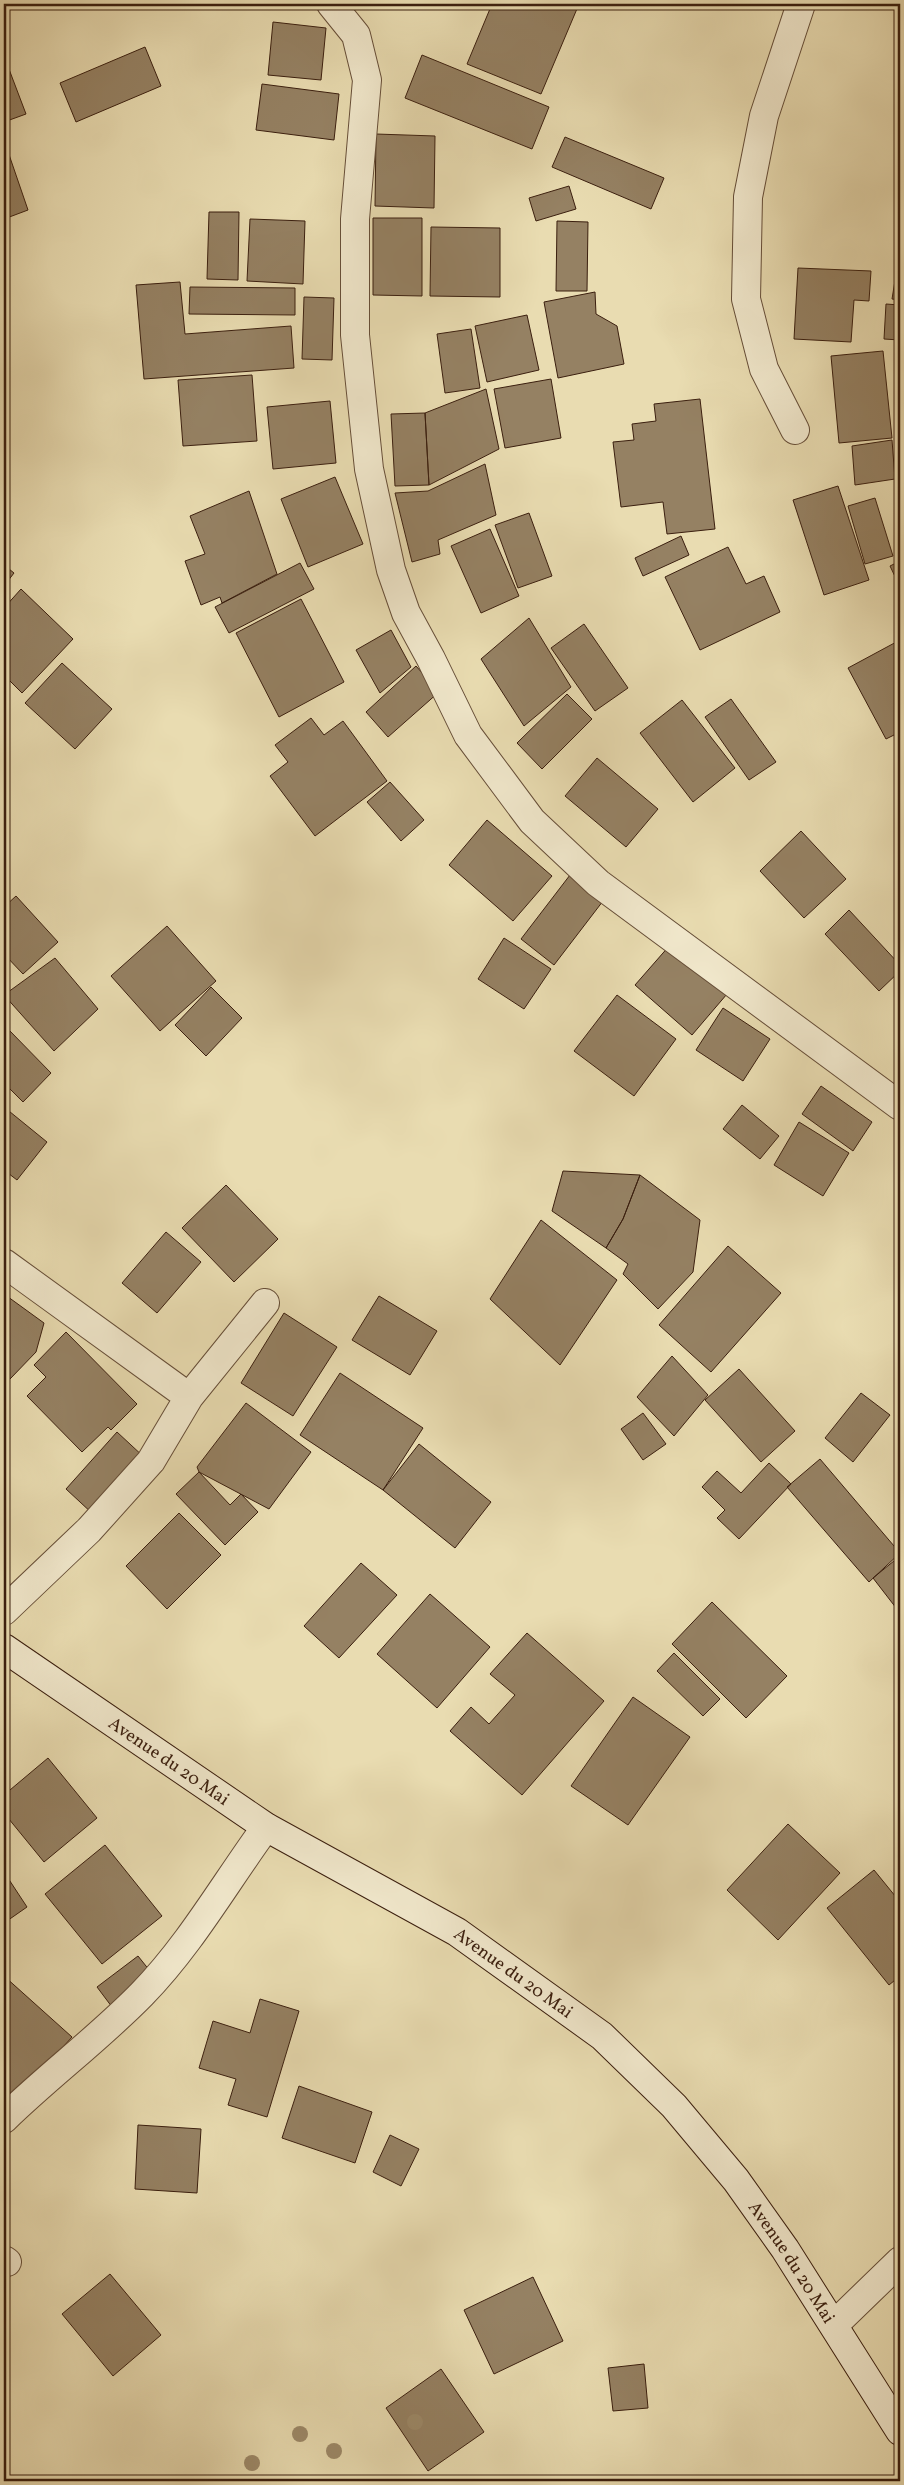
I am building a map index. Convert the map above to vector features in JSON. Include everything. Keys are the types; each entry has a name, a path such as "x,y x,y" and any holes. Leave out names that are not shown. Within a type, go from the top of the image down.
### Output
{"street":[{"path":"330,4 356,35 367,80 355,219 355,335 369,469 391,570 406,613 468,735 532,821 598,883 900,1106"},
{"path":"794,430 764,369 746,299 747,234 748,197 764,116 801,4"},
{"path":"4,1263 188,1397"},
{"path":"4,1611 89,1530 151,1461 188,1397 265,1303"},
{"name":"Avenue du 20 Mai","path":"4,1648 266,1827 457,1932 602,2036 674,2106 736,2180 785,2249 900,2431"},
{"path":"4,2120 38,2087 91,2043 148,1988 196,1928 266,1827"},
{"path":"834,2325 900,2261"}],"building":[{"path":"492,4 579,4 541,94 467,64"},
{"path":"273,22 326,28 321,80 268,75"},
{"path":"145,47 161,86 76,122 60,83"},
{"path":"422,55 549,107 532,149 405,98"},
{"path":"4,56 26,114 4,122"},
{"path":"262,84 339,94 334,140 256,130"},
{"path":"376,134 435,136 434,208 375,206"},
{"path":"565,137 664,178 651,209 552,167"},
{"path":"4,140 28,210 4,219"},
{"path":"569,186 576,209 536,221 529,198"},
{"path":"209,212 239,212 238,280 207,279"},
{"path":"373,218 422,218 422,296 373,295"},
{"path":"250,219 305,221 303,284 247,281"},
{"path":"557,221 588,222 587,291 556,291"},
{"path":"431,227 500,228 500,297 430,296"},
{"path":"900,250 900,300 892,299"},
{"path":"798,268 871,271 869,301 854,300 851,342 794,339"},
{"path":"180,282 185,334 291,326 294,368 144,379 136,285"},
{"path":"190,287 295,288 295,315 189,314"},
{"path":"595,292 596,314 617,326 624,364 558,378 544,302"},
{"path":"304,297 334,298 332,360 302,359"},
{"path":"886,304 900,305 900,340 884,339"},
{"path":"527,315 539,370 487,382 475,326"},
{"path":"471,329 480,388 445,393 437,334"},
{"path":"883,351 892,438 839,443 831,356"},
{"path":"252,375 257,441 183,446 178,380"},
{"path":"551,379 561,438 505,448 494,389"},
{"path":"486,389 499,449 429,485 425,413"},
{"path":"700,399 715,529 667,534 663,502 621,507 613,442 634,440 632,424 656,421 654,404"},
{"path":"330,401 336,463 273,469 267,407"},
{"path":"425,413 429,485 395,486 391,414"},
{"path":"892,440 895,479 855,485 852,446"},
{"path":"485,464 496,515 438,540 440,554 412,562 395,493 428,491"},
{"path":"335,477 363,544 308,567 281,499"},
{"path":"838,486 869,580 824,595 793,500"},
{"path":"249,491 277,574 222,603 220,597 201,605 185,561 205,554 190,516"},
{"path":"875,498 893,556 865,564 848,506"},
{"path":"529,513 552,576 518,588 495,525"},
{"path":"490,529 519,596 481,613 451,546"},
{"path":"681,536 689,555 643,576 635,558"},
{"path":"728,547 746,584 764,576 780,612 700,650 665,577"},
{"path":"900,561 900,587 890,566"},
{"path":"300,563 314,589 229,633 215,607"},
{"path":"4,565 14,573 4,586"},
{"path":"21,589 73,639 22,693 4,675 4,608"},
{"path":"301,599 344,682 279,717 236,633"},
{"path":"529,618 571,687 524,726 481,659"},
{"path":"584,624 628,688 595,711 551,648"},
{"path":"391,630 411,667 380,693 356,650"},
{"path":"900,640 900,732 886,739 848,668"},
{"path":"62,663 112,709 75,749 25,703"},
{"path":"416,666 439,692 388,737 366,712"},
{"path":"567,694 592,719 542,769 517,743"},
{"path":"731,699 776,762 749,780 705,717"},
{"path":"682,700 735,768 693,802 640,733"},
{"path":"311,718 324,735 343,721 387,781 315,836 270,776 288,762 275,745"},
{"path":"597,758 658,809 626,847 565,796"},
{"path":"390,782 424,820 401,841 367,802"},
{"path":"487,820 552,876 513,921 449,865"},
{"path":"801,831 846,879 804,918 760,871"},
{"path":"570,875 603,901 554,965 521,939"},
{"path":"16,896 58,942 23,974 4,954 4,907"},
{"path":"849,910 900,965 900,971 879,991 825,934"},
{"path":"167,926 216,981 160,1031 111,976"},
{"path":"504,938 551,969 524,1009 478,979"},
{"path":"670,945 727,994 692,1035 635,985"},
{"path":"55,958 98,1009 54,1051 4,995"},
{"path":"211,987 242,1018 206,1056 175,1025"},
{"path":"617,995 676,1039 634,1096 574,1051"},
{"path":"723,1008 770,1039 743,1081 696,1050"},
{"path":"9,1030 51,1073 23,1102 4,1083 4,1035"},
{"path":"821,1086 872,1122 853,1151 802,1114"},
{"path":"742,1105 779,1136 760,1159 723,1129"},
{"path":"4,1107 47,1142 17,1180 4,1170"},
{"path":"799,1122 849,1153 823,1196 774,1165"},
{"path":"563,1171 640,1175 623,1219 606,1248 552,1211"},
{"path":"640,1175 700,1220 693,1272 658,1309 623,1274 628,1264 606,1248 623,1219"},
{"path":"226,1185 278,1239 234,1282 182,1228"},
{"path":"541,1220 617,1280 560,1365 490,1299"},
{"path":"166,1232 201,1262 157,1313 122,1283"},
{"path":"728,1246 781,1293 711,1372 659,1325"},
{"path":"4,1294 44,1323 36,1352 10,1379 4,1374"},
{"path":"379,1296 437,1331 410,1375 352,1340"},
{"path":"284,1313 337,1347 293,1416 241,1383"},
{"path":"66,1332 137,1404 111,1430 108,1427 82,1452 27,1396 46,1377 34,1365"},
{"path":"672,1356 708,1395 674,1436 637,1397"},
{"path":"739,1369 795,1431 761,1462 705,1400"},
{"path":"340,1373 423,1428 383,1490 300,1435"},
{"path":"861,1393 890,1415 853,1462 825,1438"},
{"path":"246,1403 311,1452 269,1509 199,1472 197,1467"},
{"path":"643,1413 666,1444 643,1460 621,1429"},
{"path":"117,1432 145,1458 94,1515 66,1489"},
{"path":"419,1444 491,1502 455,1548 383,1490"},
{"path":"820,1459 900,1553 869,1582 787,1487"},
{"path":"769,1463 791,1484 739,1539 717,1518 725,1510 702,1487 717,1471 741,1493"},
{"path":"199,1472 230,1505 241,1494 258,1512 225,1545 176,1494"},
{"path":"179,1513 221,1555 167,1609 126,1566"},
{"path":"900,1556 900,1613 873,1578"},
{"path":"361,1563 397,1595 339,1658 304,1626"},
{"path":"430,1594 490,1647 437,1708 377,1654"},
{"path":"712,1602 787,1676 746,1718 672,1644"},
{"path":"527,1633 604,1701 522,1795 450,1731 471,1707 489,1724 515,1695 490,1674"},
{"path":"674,1653 720,1699 703,1716 657,1671"},
{"path":"633,1697 690,1737 628,1825 571,1786"},
{"path":"48,1758 97,1818 44,1862 4,1813 4,1795"},
{"path":"788,1824 840,1873 778,1940 727,1890"},
{"path":"105,1845 162,1916 102,1964 45,1894"},
{"path":"874,1870 900,1902 900,1976 889,1985 827,1908"},
{"path":"4,1872 27,1907 4,1923"},
{"path":"138,1956 154,1976 112,2007 97,1987"},
{"path":"4,1976 72,2037 13,2103 4,2095"},
{"path":"260,1999 299,2011 267,2117 228,2105 236,2079 199,2068 213,2021 250,2033"},
{"path":"299,2086 372,2112 355,2163 282,2138"},
{"path":"138,2125 201,2129 197,2193 135,2189"},
{"path":"390,2135 419,2149 401,2186 373,2172"},
{"path":"110,2274 161,2335 113,2376 62,2314"},
{"path":"533,2277 563,2341 494,2374 464,2310"},
{"path":"644,2364 648,2408 613,2411 608,2368"},
{"path":"441,2369 484,2432 428,2471 386,2408"}]}
